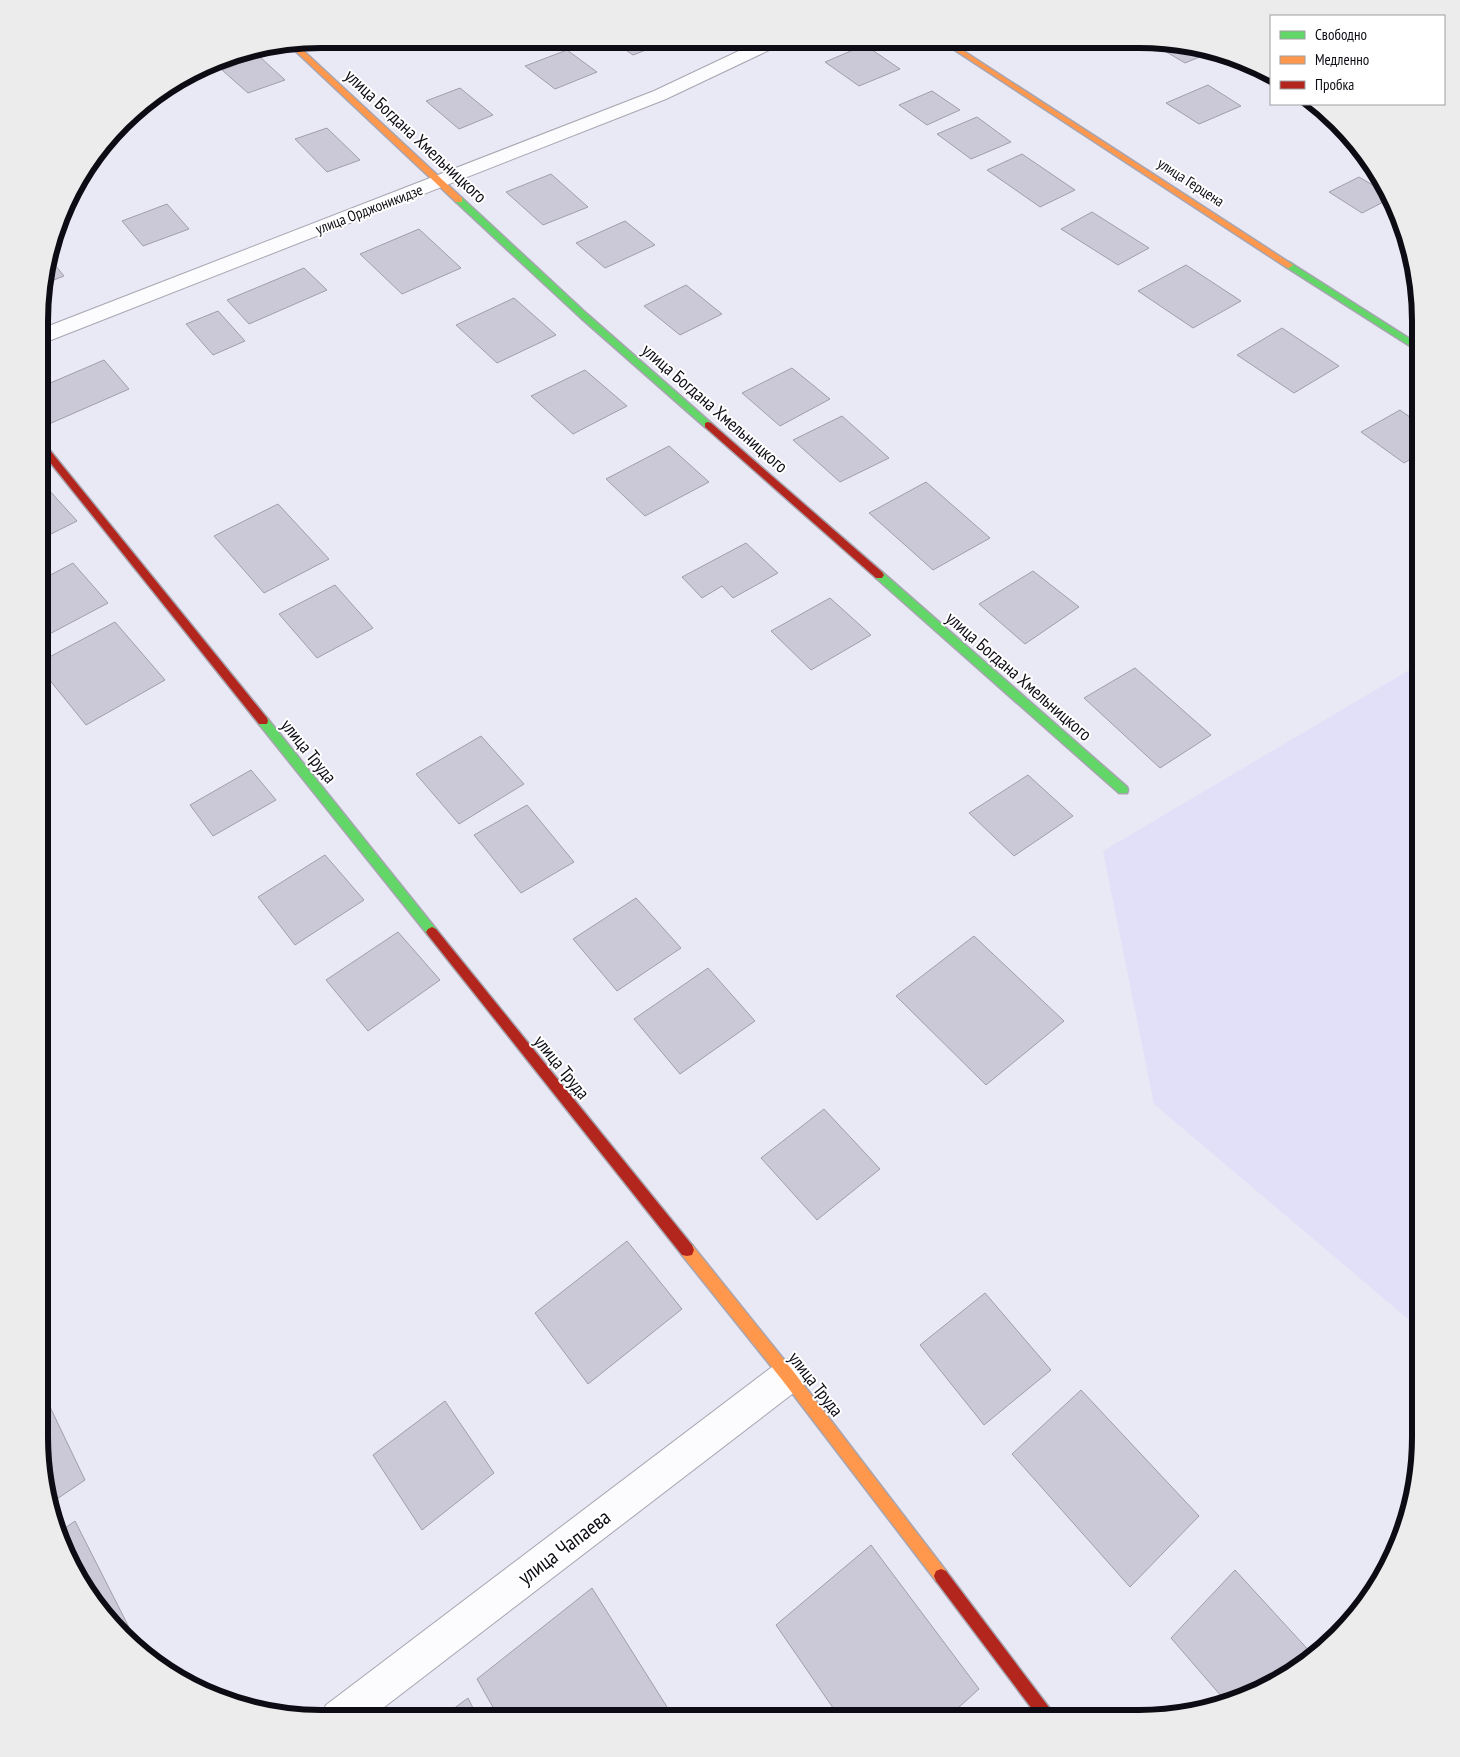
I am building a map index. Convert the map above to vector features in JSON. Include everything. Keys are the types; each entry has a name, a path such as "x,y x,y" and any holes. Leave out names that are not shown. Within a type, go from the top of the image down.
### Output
{"street":[{"name":"улица Орджоникидзе","path":"47,335 660,95 761,47"},
{"name":"улица Герцена","path":"955,47 1412,344"},
{"name":"улица Богдана Хмельницкого","path":"297,49 584,316 1124,790"},
{"name":"улица Труда","path":"47,452 788,1376 1043,1710"},
{"name":"улица Чапаева","path":"350,1710 788,1376"}],"shaded area":[{"path":"1412,668 1412,1322 1154,1104 1103,851"}],"building":[{"path":"621,47 654,47 633,55"},
{"path":"860,47 868,47 900,69 859,86 825,62"},
{"path":"567,50 597,72 555,89 525,66"},
{"path":"1163,50 1175,50 1203,55 1185,63"},
{"path":"259,56 285,80 248,93 222,70"},
{"path":"1208,85 1241,106 1199,124 1166,103"},
{"path":"460,88 493,115 459,129 426,101"},
{"path":"932,91 960,110 927,125 899,105"},
{"path":"977,117 1011,142 971,159 937,134"},
{"path":"327,128 360,160 327,172 295,139"},
{"path":"1022,154 1075,190 1040,207 987,170"},
{"path":"551,174 588,207 543,225 506,192"},
{"path":"1359,177 1378,188 1385,201 1362,213 1329,192"},
{"path":"167,204 189,229 143,246 122,221"},
{"path":"1092,212 1149,248 1118,265 1061,229"},
{"path":"625,221 655,245 605,268 576,243"},
{"path":"419,229 461,268 402,294 360,254"},
{"path":"54,264 64,276 51,281"},
{"path":"1186,265 1241,301 1193,328 1138,291"},
{"path":"304,268 327,290 249,324 227,300"},
{"path":"686,285 722,314 680,335 644,306"},
{"path":"514,298 556,335 497,363 456,325"},
{"path":"218,311 245,341 213,355 186,324"},
{"path":"1282,328 1339,366 1294,393 1237,355"},
{"path":"104,360 129,389 49,424 47,422 47,384"},
{"path":"792,368 830,399 780,426 742,393"},
{"path":"585,370 627,406 573,434 531,396"},
{"path":"1400,410 1412,419 1412,458 1404,463 1361,432"},
{"path":"842,416 889,458 840,482 793,440"},
{"path":"669,446 709,482 645,516 606,479"},
{"path":"926,482 990,538 933,570 869,513"},
{"path":"47,490 77,521 47,536"},
{"path":"278,504 329,559 264,593 214,536"},
{"path":"746,543 778,573 733,598 722,586 702,598 682,577"},
{"path":"73,563 108,603 47,635 47,577"},
{"path":"1033,571 1079,607 1025,644 979,604"},
{"path":"335,585 373,628 317,658 279,614"},
{"path":"830,598 871,635 811,670 771,631"},
{"path":"115,622 165,680 86,725 47,677 47,658"},
{"path":"1135,668 1211,735 1160,768 1084,698"},
{"path":"481,736 524,784 459,824 416,774"},
{"path":"251,770 276,800 213,836 190,805"},
{"path":"1028,775 1073,816 1014,856 969,813"},
{"path":"527,805 574,862 521,893 474,835"},
{"path":"325,855 364,900 295,945 258,897"},
{"path":"636,898 681,948 617,991 573,939"},
{"path":"398,932 440,980 368,1031 326,980"},
{"path":"974,936 1064,1021 986,1085 896,996"},
{"path":"708,968 755,1021 680,1074 634,1019"},
{"path":"824,1109 880,1169 817,1220 761,1158"},
{"path":"627,1241 682,1309 588,1384 535,1313"},
{"path":"985,1293 1051,1370 984,1425 920,1345"},
{"path":"1081,1390 1199,1516 1130,1587 1012,1454"},
{"path":"47,1401 85,1480 55,1500 48,1454"},
{"path":"445,1401 494,1473 422,1530 373,1455"},
{"path":"75,1521 133,1636 104,1603 84,1573 64,1529"},
{"path":"871,1545 979,1689 956,1710 834,1710 776,1625"},
{"path":"1235,1570 1309,1651 1276,1673 1244,1689 1222,1697 1171,1638"},
{"path":"592,1588 669,1710 494,1710 477,1679"},
{"path":"468,1698 474,1710 452,1710"}],"traffic: fast":[{"path":"459,200 584,316 708,425"},
{"path":"1289,265 1412,344"},
{"path":"879,575 1123,790"},
{"path":"263,721 432,932"}],"traffic: slow":[{"path":"953,47 1289,265"},
{"path":"297,49 459,200"},
{"path":"687,1250 788,1376 941,1576"}],"traffic: jam":[{"path":"708,425 879,575"},
{"path":"47,452 263,721"},
{"path":"432,932 687,1250"},
{"path":"941,1576 1043,1710"}]}
